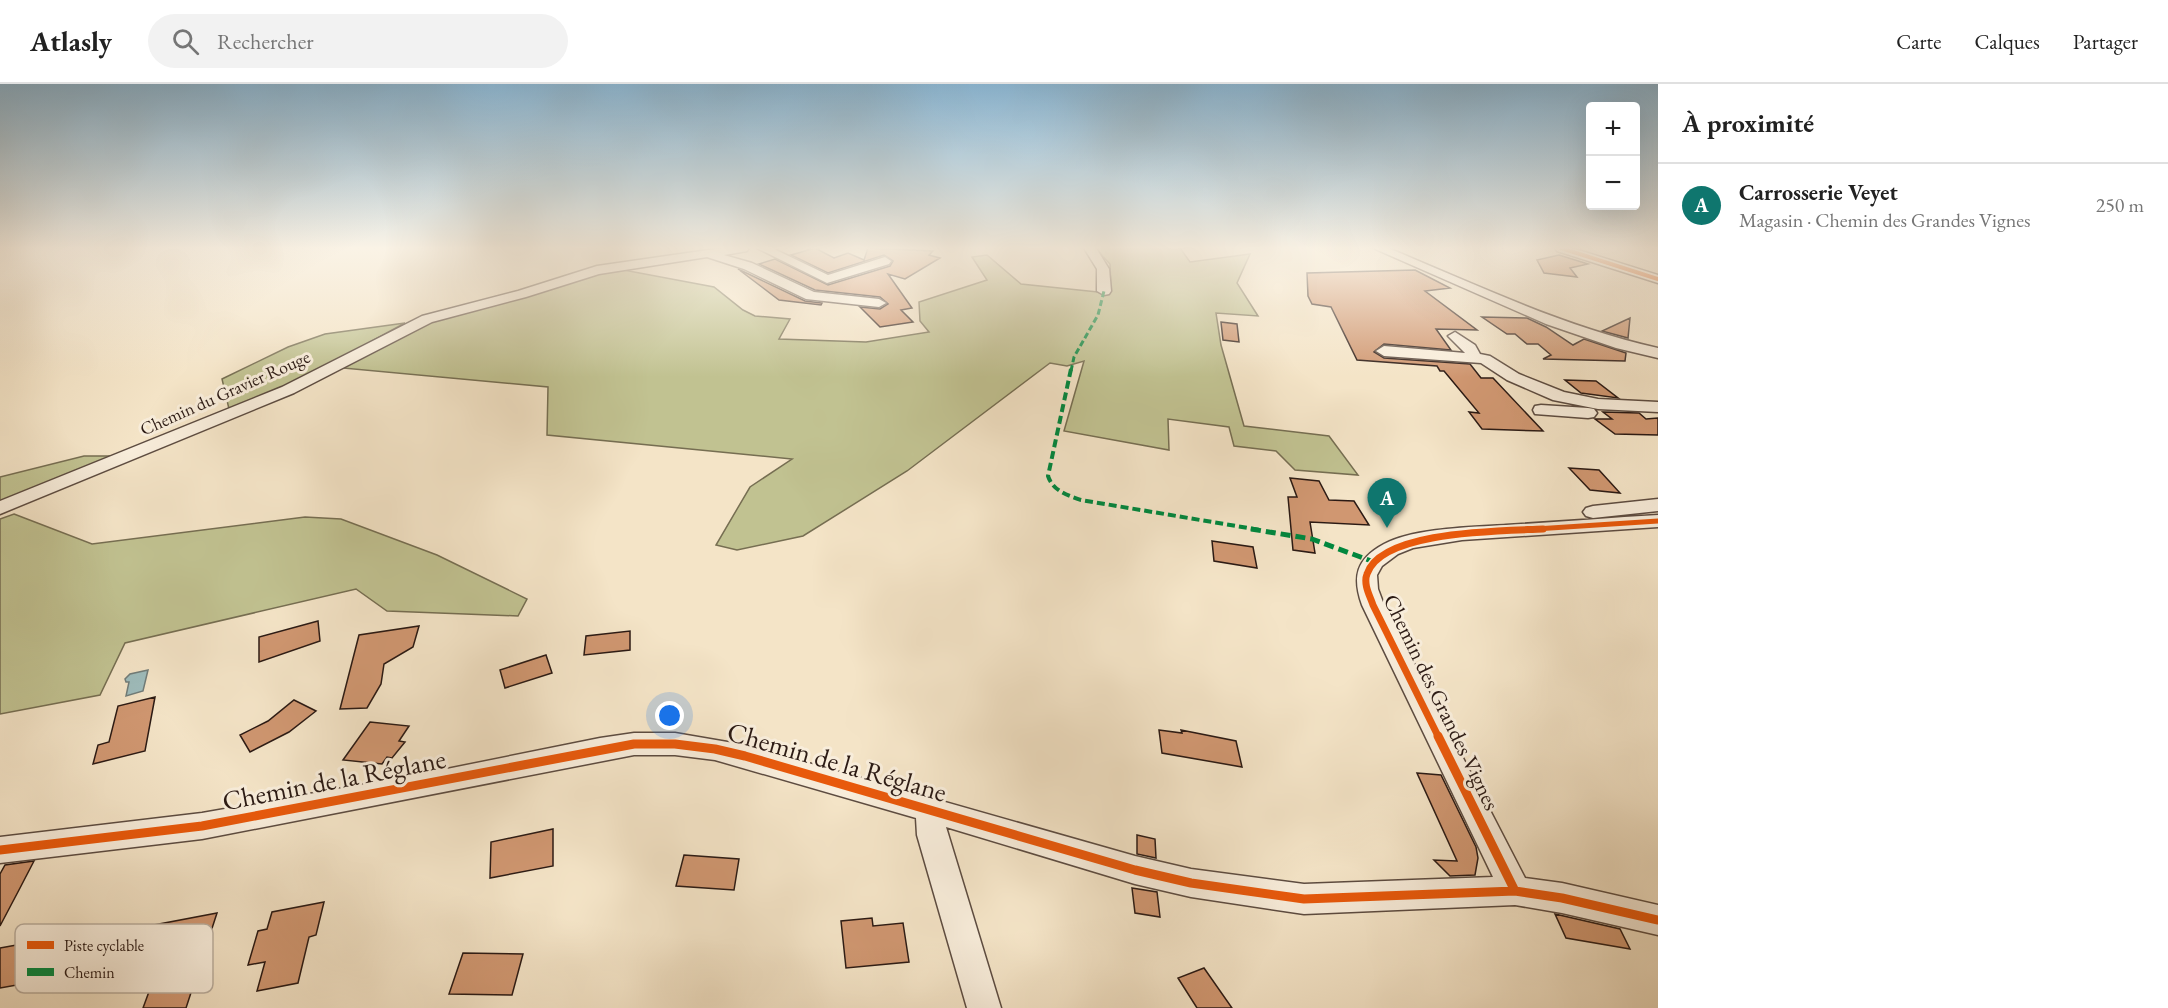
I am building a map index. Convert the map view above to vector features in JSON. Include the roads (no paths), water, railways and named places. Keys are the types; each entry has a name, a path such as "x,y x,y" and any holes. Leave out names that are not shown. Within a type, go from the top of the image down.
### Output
{"street":[{"name":"Chemin du Gravier Rouge","path":"0,508 288,390 427,319 531,291"},
{"path":"801,291 811,296 879,303"},
{"path":"1476,291 1567,328 1622,345 1658,353"},
{"path":"1455,336 1470,348 1474,357"},
{"path":"1384,351 1485,359 1513,377 1559,396 1598,404 1658,409"},
{"path":"1541,410 1608,415 1658,409"},
{"path":"1565,528 1563,523 1565,519 1576,514 1658,505"},
{"name":"Chemin des Grandes Vignes","path":"1515,891 1373,605 1367,588 1366,574 1374,562 1391,549 1419,540 1462,534 1658,521"},
{"name":"Chemin de la Réglane","path":"0,850 202,826 422,786 600,749 634,744 675,744 715,749 826,779 1135,870 1241,891 1304,899 1348,899 1515,891 1562,898 1658,920"},
{"path":"930,810 932,836 984,1008"}],"water":[{"path":"148,670 143,691 126,696 129,682 125,679 130,674"}],"place":[{"name":"Carrosserie Veyet","path":"1387,528"}]}
